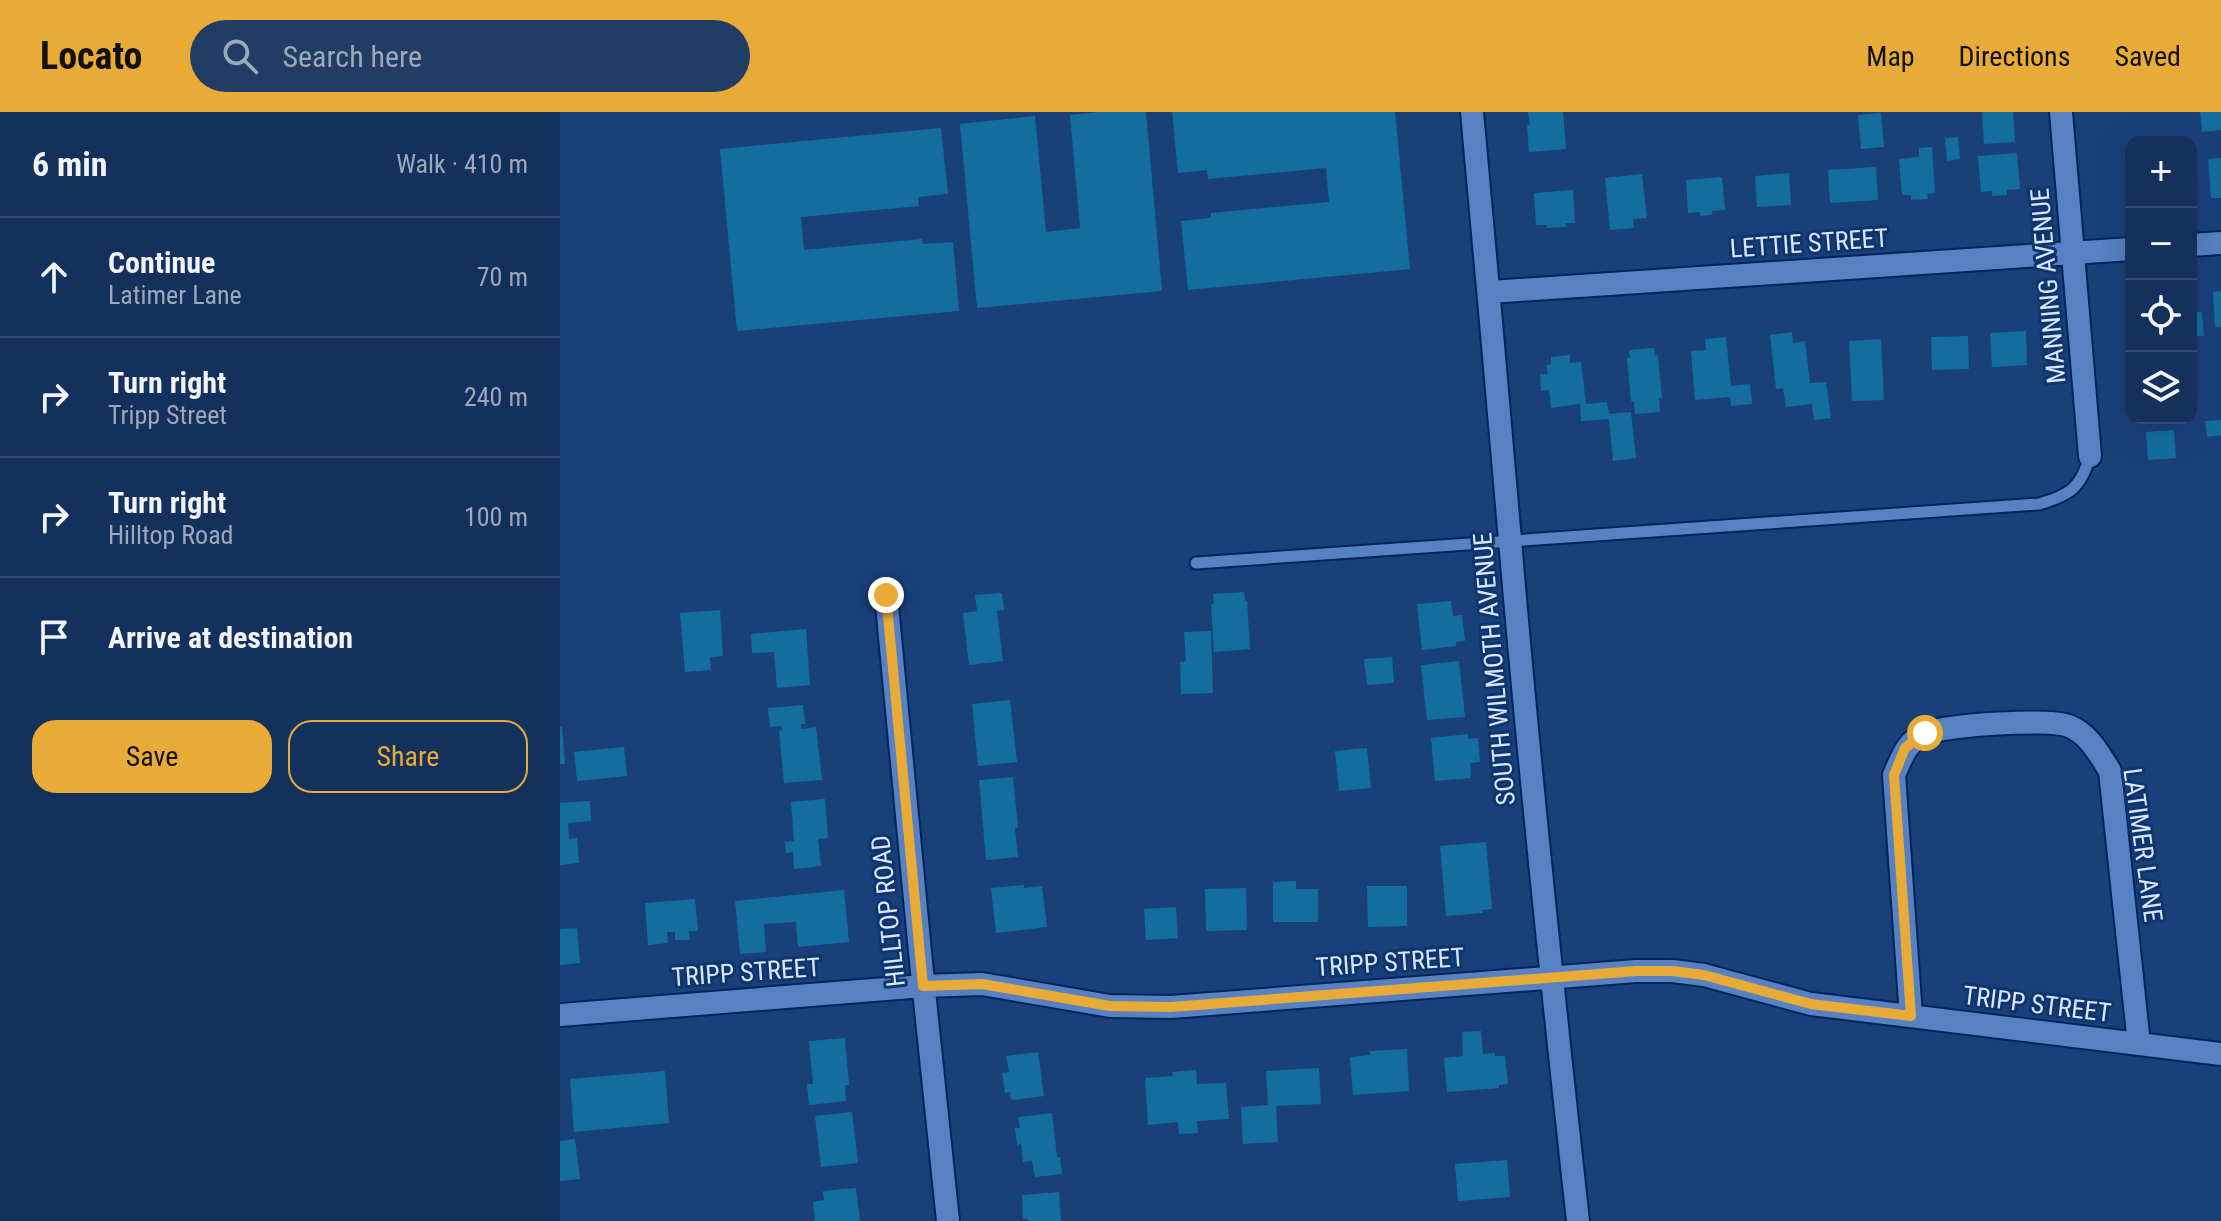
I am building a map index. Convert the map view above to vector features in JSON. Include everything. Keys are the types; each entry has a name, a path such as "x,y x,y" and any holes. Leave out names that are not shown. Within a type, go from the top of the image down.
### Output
{"street":[{"name":"SOUTH WILMOTH AVENUE","path":"1472,112 1510,541 1578,1221"},
{"name":"MANNING AVENUE","path":"2061,112 2090,456"},
{"path":"2197,245 2221,243"},
{"name":"LETTIE STREET","path":"1490,292 2125,249"},
{"name":"HILLTOP ROAD","path":"886,595 948,1221"},
{"name":"LATIMER LANE","path":"1911,1016 1894,775 1905,748 1925,733 2042,721 2070,726 2090,740 2110,771 2139,1044"},
{"name":"TRIPP STREET","path":"560,1015 982,984 1110,1006 1171,1007 1552,977 1673,971 1704,975 1811,1004 2221,1054"}],"lane":[{"path":"1196,563 2039,504 2061,498 2083,479 2090,456"}],"building":[{"path":"1146,112 1162,291 977,308 960,124 1035,116 1046,232 1080,228 1070,115"},
{"path":"1172,112 1395,112 1410,269 1188,290 1181,221 1211,218 1211,213 1329,202 1326,168 1208,179 1207,170 1178,173"},
{"path":"1528,112 1563,112 1566,149 1529,152"},
{"path":"1982,112 2013,112 2015,142 1984,144"},
{"path":"2200,112 2221,112 2221,130 2202,132"},
{"path":"1881,113 1884,147 1861,149 1858,115"},
{"path":"941,128 948,194 918,197 919,206 801,217 804,250 922,239 923,244 953,242 959,311 737,331 720,149"},
{"path":"1958,137 1960,159 1947,161 1945,138"},
{"path":"1932,147 1935,193 1927,194 1928,199 1911,200 1911,195 1902,195 1899,159 1919,157 1919,148"},
{"path":"2017,153 2020,189 2007,190 2007,195 1992,196 1992,191 1981,192 1978,156"},
{"path":"2221,158 2221,198 2211,198 2208,159"},
{"path":"1876,167 1878,200 1830,203 1828,170"},
{"path":"1789,173 1791,205 1757,207 1755,176"},
{"path":"1642,174 1647,218 1633,219 1634,228 1610,230 1605,178"},
{"path":"1722,177 1725,210 1700,216 1700,212 1688,213 1686,180"},
{"path":"1573,190 1575,223 1547,228 1547,225 1536,225 1534,193"},
{"path":"2221,291 2221,327 2215,327 2213,292"},
{"path":"2197,312 2202,312 2204,336 2197,336"},
{"path":"2026,331 2027,365 1992,367 1990,333"},
{"path":"1792,332 1793,343 1805,341 1810,383 1826,382 1831,418 1814,420 1812,404 1786,407 1783,388 1776,389 1770,335"},
{"path":"1968,336 1969,369 1932,370 1931,337"},
{"path":"1726,337 1731,386 1750,384 1752,404 1731,406 1730,397 1695,400 1691,351 1706,350 1705,339"},
{"path":"1881,339 1884,400 1852,401 1849,341"},
{"path":"1654,348 1655,356 1658,355 1662,398 1659,398 1660,412 1635,414 1634,401 1631,401 1629,350"},
{"path":"1570,355 1570,363 1581,362 1586,404 1607,402 1609,414 1631,412 1636,458 1613,461 1609,419 1581,421 1580,404 1551,408 1549,390 1541,391 1540,374 1548,374 1546,365 1551,364 1551,357"},
{"path":"2221,420 2221,435 2207,437 2205,421"},
{"path":"2174,430 2176,458 2148,460 2146,432"},
{"path":"1244,592 1250,649 1214,652 1213,594"},
{"path":"1002,593 1004,610 997,611 1003,661 969,665 963,613 977,611 975,595"},
{"path":"1451,601 1453,616 1462,615 1465,641 1456,642 1456,646 1422,650 1417,604"},
{"path":"720,610 723,656 710,657 711,670 685,672 680,613"},
{"path":"806,629 810,685 777,688 774,652 752,653 751,634"},
{"path":"1211,631 1213,693 1181,694 1180,662 1186,661 1184,632"},
{"path":"1392,657 1394,683 1367,685 1364,659"},
{"path":"1459,661 1465,717 1427,720 1421,665"},
{"path":"1010,700 1017,762 978,766 972,704"},
{"path":"803,705 805,724 801,724 801,729 816,727 822,780 784,783 779,731 782,726 770,727 768,708"},
{"path":"562,727 565,764 560,764"},
{"path":"1468,734 1468,739 1478,738 1480,762 1470,763 1471,778 1435,781 1431,738"},
{"path":"624,747 627,776 577,781 574,752"},
{"path":"1367,748 1371,788 1339,791 1335,751"},
{"path":"1013,777 1018,857 986,860 979,780"},
{"path":"825,799 828,838 818,839 821,866 794,869 793,852 786,853 785,842 794,841 791,802"},
{"path":"590,801 591,821 568,823 569,839 577,838 579,863 560,865 560,803"},
{"path":"1486,842 1492,909 1482,910 1483,913 1446,916 1440,846"},
{"path":"1296,881 1296,889 1318,889 1318,922 1273,922 1273,882"},
{"path":"1024,885 1024,888 1042,886 1047,927 996,933 991,888"},
{"path":"1367,886 1407,886 1407,926 1368,927"},
{"path":"1246,888 1247,930 1206,931 1205,889"},
{"path":"844,890 849,942 798,947 796,922 764,924 766,952 740,954 735,901"},
{"path":"695,899 698,931 689,931 690,940 675,940 675,932 667,932 668,943 648,945 645,903"},
{"path":"1176,907 1178,938 1146,940 1144,909"},
{"path":"577,928 580,963 560,965 560,929"},
{"path":"1481,1031 1483,1054 1505,1056 1508,1084 1499,1085 1499,1088 1447,1092 1444,1058 1463,1056 1462,1032"},
{"path":"845,1038 849,1085 845,1085 846,1101 809,1105 807,1084 813,1084 809,1041"},
{"path":"1407,1049 1409,1091 1353,1095 1350,1057 1370,1055 1370,1051"},
{"path":"1038,1052 1044,1096 1011,1100 1010,1092 1005,1093 1002,1073 1009,1072 1006,1056"},
{"path":"1319,1068 1321,1104 1276,1106 1278,1142 1243,1144 1241,1107 1268,1105 1266,1071"},
{"path":"1196,1070 1197,1084 1226,1083 1229,1119 1197,1121 1198,1133 1179,1134 1178,1122 1148,1125 1145,1078"},
{"path":"665,1071 669,1123 574,1132 570,1079"},
{"path":"852,1112 858,1163 821,1167 815,1116"},
{"path":"1052,1113 1062,1174 1035,1177 1032,1161 1023,1162 1015,1128 1020,1128 1018,1117"},
{"path":"575,1139 580,1179 560,1181 560,1141"},
{"path":"1507,1160 1510,1197 1458,1201 1455,1164"},
{"path":"856,1188 860,1221 815,1221 813,1202 824,1200 823,1191"},
{"path":"1059,1192 1061,1221 1023,1219 1022,1195"}],"route":[{"path":"886,595 923,986 982,984 1110,1006 1171,1007 1636,971 1673,971 1704,975 1811,1004 1911,1016 1894,775 1905,748 1925,733"}]}
